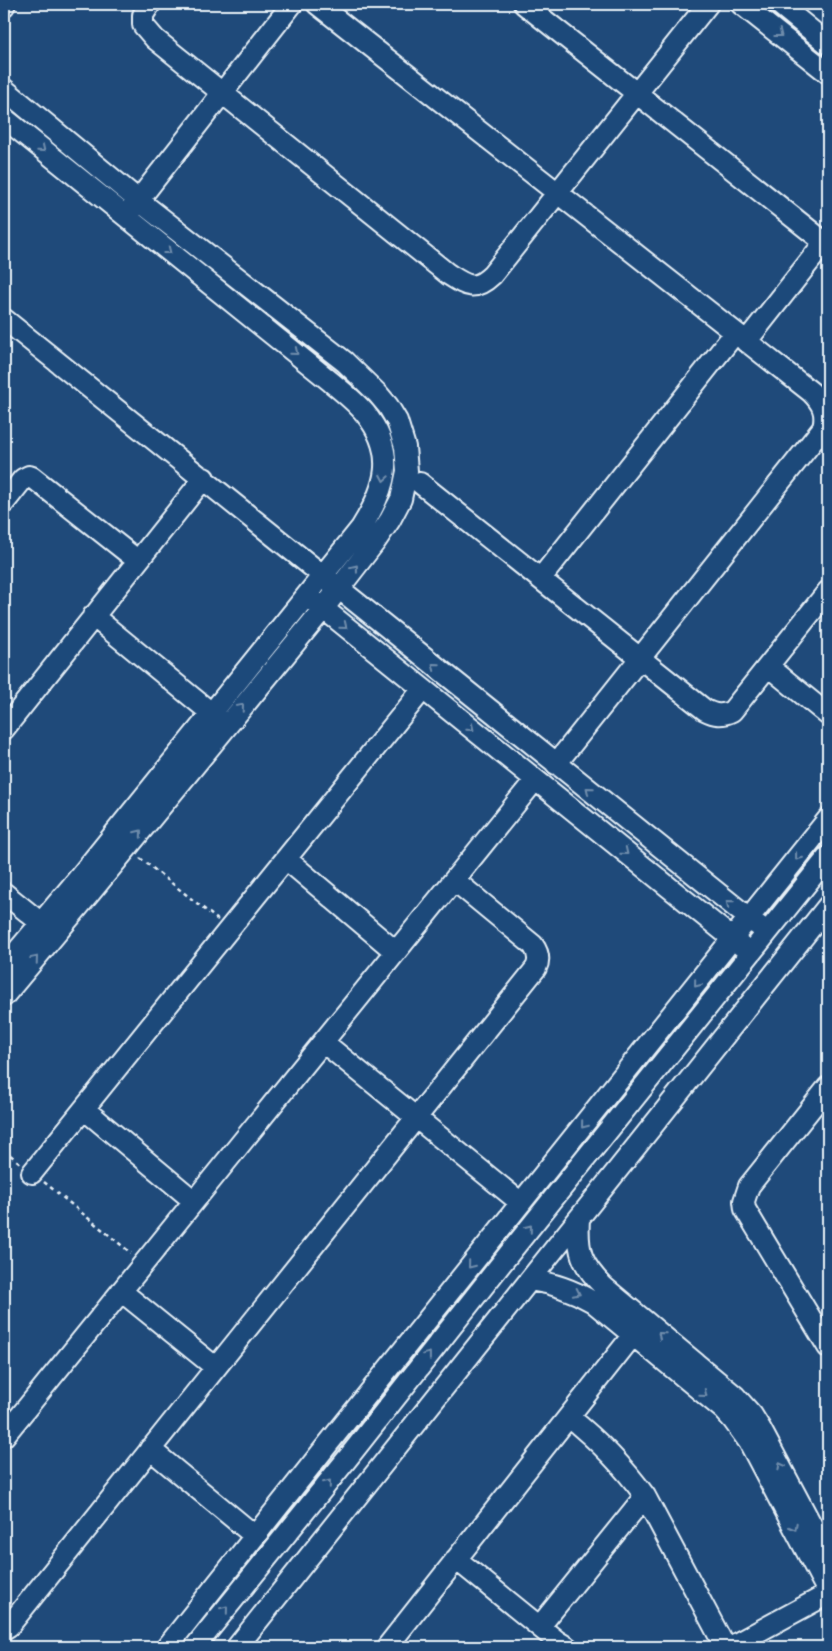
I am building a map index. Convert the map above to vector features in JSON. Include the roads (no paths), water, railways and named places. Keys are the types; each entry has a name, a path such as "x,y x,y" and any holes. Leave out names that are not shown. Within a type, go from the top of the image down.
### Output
{"street":[{"path":"150,4 143,15 143,24 155,39 448,274 464,285 474,287 492,275 708,4"},
{"path":"125,217 292,4"},
{"path":"317,4 818,399 824,408 823,428 556,764"},
{"path":"524,4 827,242 741,338 541,578"},
{"path":"741,4 828,72"},
{"path":"779,4 828,44"},
{"path":"797,48 811,30"},
{"path":"4,89 138,200 345,362 378,394 397,421 405,447 407,471 401,499 390,520 339,589 323,609 219,719 84,886 4,996"},
{"path":"4,118 233,302 359,407 376,429 383,446 385,467 382,485 375,505 361,528 307,595 128,847 41,923 4,967"},
{"path":"233,302 247,286"},
{"path":"4,319 204,478 767,933"},
{"path":"4,503 23,480 29,476 32,477 137,560"},
{"path":"4,729 92,616 204,478"},
{"path":"420,483 705,710 719,715 732,711 828,591"},
{"path":"307,595 751,953"},
{"path":"92,616 219,719"},
{"path":"768,666 828,715"},
{"path":"442,704 457,684"},
{"path":"32,1173 423,689"},
{"path":"4,1436 536,780"},
{"path":"604,835 619,815"},
{"path":"167,1647 828,819"},
{"path":"180,1631 196,1646 625,1108 828,857"},
{"path":"286,859 396,952"},
{"path":"4,1629 9,1626 536,968 538,962 536,950 529,940 454,880"},
{"path":"4,894 41,923"},
{"path":"237,1647 828,906"},
{"path":"323,1042 521,1203"},
{"path":"828,1087 749,1186 744,1201 745,1209 828,1346"},
{"path":"608,1095 625,1108"},
{"path":"84,1109 194,1201"},
{"path":"579,1219 578,1238 581,1257 590,1274 604,1288 745,1405 760,1428 828,1556"},
{"path":"494,1237 512,1250"},
{"path":"530,1280 575,1291 592,1302 724,1410 741,1429 828,1593 730,1647"},
{"path":"121,1291 215,1367"},
{"path":"391,1646 456,1559 633,1335"},
{"path":"568,1417 610,1453 644,1496 725,1647"},
{"path":"328,1444 347,1459"},
{"path":"150,1449 255,1536"},
{"path":"540,1626 644,1496"},
{"path":"456,1559 556,1641 567,1647"}]}
